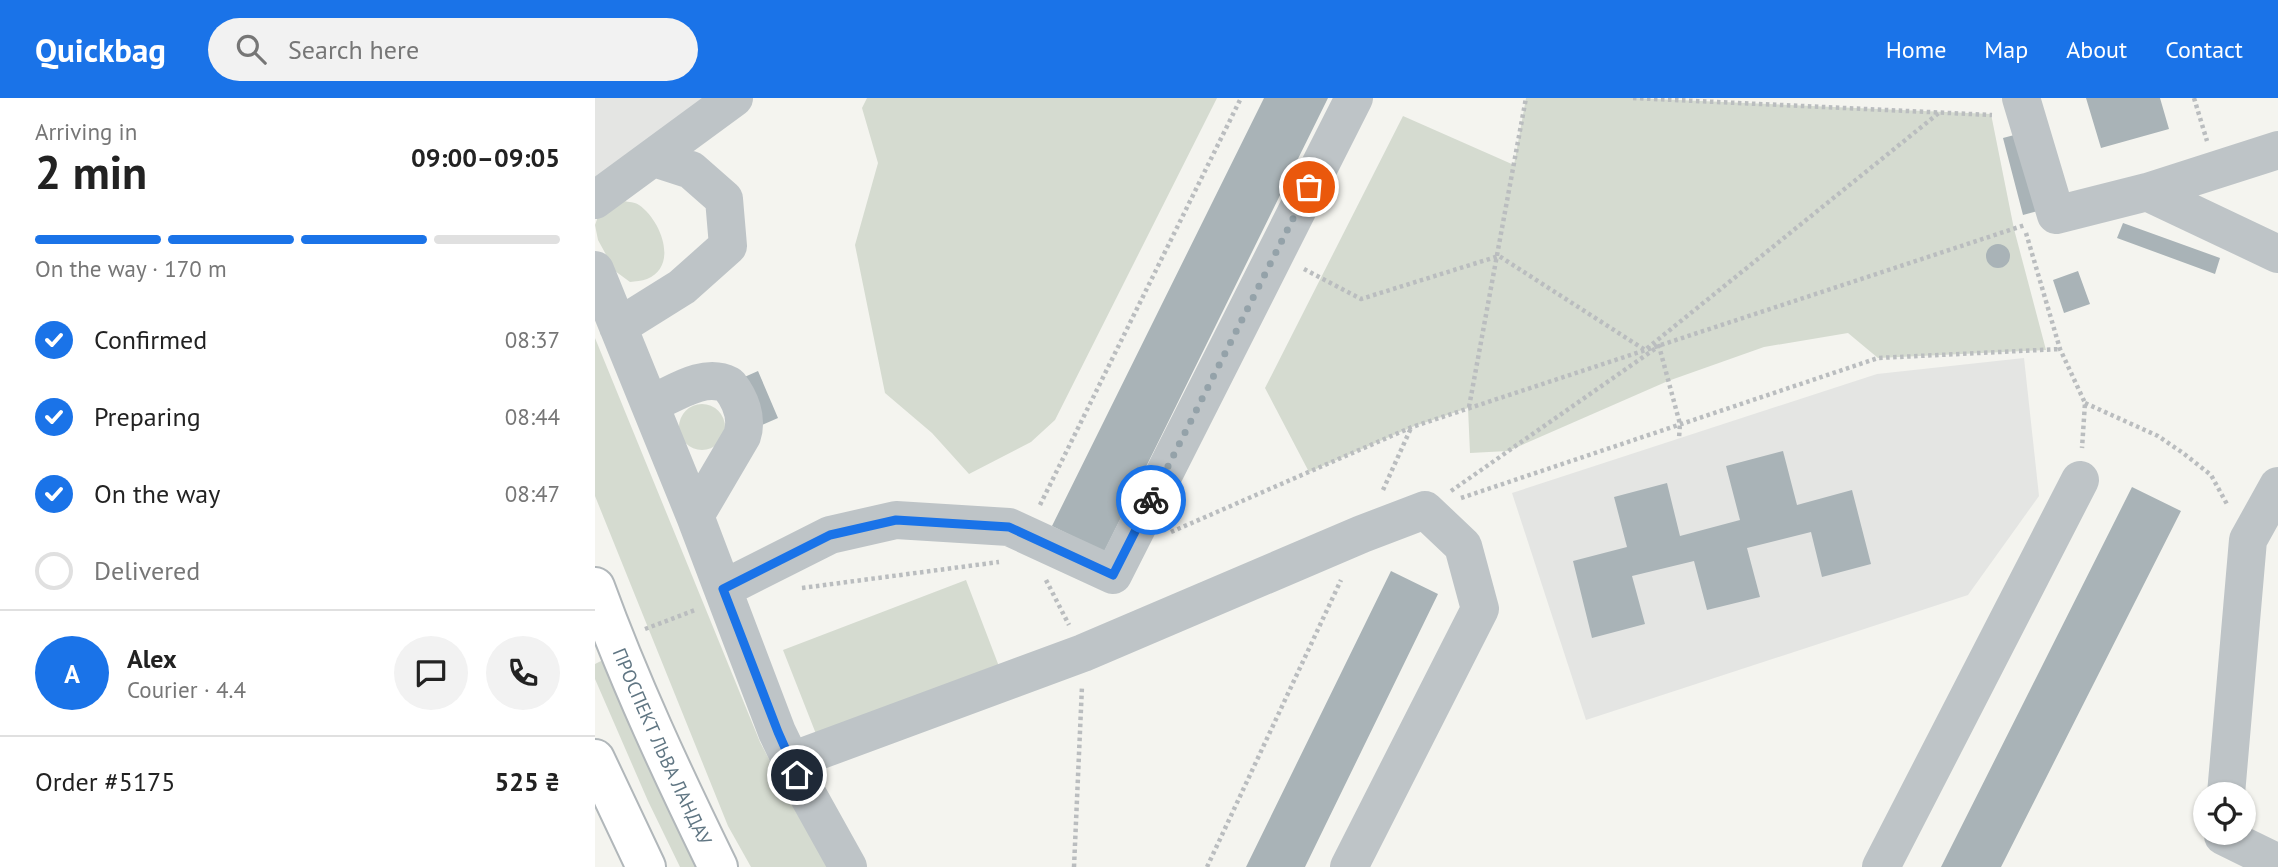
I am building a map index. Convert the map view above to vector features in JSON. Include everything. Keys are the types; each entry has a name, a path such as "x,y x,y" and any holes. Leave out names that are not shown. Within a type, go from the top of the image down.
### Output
{"main road":[{"name":"ПРОСПЕКТ ЛЬВА ЛАНДАУ","path":"595,587 647,718 718,867"},
{"path":"595,760 646,867"}],"street":[{"path":"595,200 734,98"},
{"path":"725,593 830,535 896,520 1009,527 1016,548 1113,575 1353,98"},
{"path":"2024,107 2040,220 2147,192 2278,150"},
{"path":"618,327 682,287 728,246 724,199 691,170 654,158"},
{"path":"2147,192 2278,254"},
{"path":"595,270 651,404 791,761 848,867"},
{"path":"651,404 695,384 715,380 729,385 743,410 745,427 742,436 695,516"},
{"path":"1881,867 2080,480"},
{"path":"2227,782 2248,540 2278,486"},
{"path":"791,761 1083,653 1362,534 1425,510 1463,546 1481,609 1349,867"},
{"path":"2241,845 2278,863"}],"path":[{"path":"1016,548 1241,98"},
{"path":"1469,408 1526,98"},
{"path":"1633,98 1940,112 2024,107"},
{"path":"2193,98 2217,171"},
{"path":"1645,350 1940,112"},
{"path":"1124,552 1412,427 2040,220 2060,349 2085,403 2080,480"},
{"path":"1275,254 1361,299 1499,256"},
{"path":"1499,256 1645,350"},
{"path":"1658,346 1680,424 1679,438"},
{"path":"1425,510 1658,346"},
{"path":"1425,510 1545,472 1878,358 2060,349"},
{"path":"2085,403 2158,436 2211,475 2248,540"},
{"path":"1207,867 1412,427"},
{"path":"793,589 1016,548 1034,557 1083,653 1074,867"},
{"path":"645,629 725,593"}],"shaded area":[{"path":"595,98 704,98 595,200"},
{"path":"867,98 1217,98 1055,420 1031,442 969,474 932,433 885,393 855,245 878,163 862,108"},
{"path":"1526,98 1633,98 1991,114 2014,229 2046,350 1878,358 1848,333 1764,347 1668,381 1508,451 1470,453 1468,408 1412,427 1309,472 1265,388 1403,116 1514,165"},
{"path":"623,201 637,204 647,212 660,232 664,254 662,264 657,273 645,280 630,282 615,271 598,240 595,225 600,211"},
{"path":"595,338 760,742 829,867 751,867 728,826 595,496"},
{"path":"2024,358 2039,496 1968,595 1586,720 1512,493 1877,374"},
{"path":"702,404 718,411 725,427 718,443 702,450 686,443 679,427 686,411"},
{"path":"966,580 1000,669 818,739 783,650"},
{"path":"605,659 700,867 680,867 648,801 595,679 595,664"}],"building":[{"path":"1264,98 1328,98 1104,552 1052,526"},
{"path":"2086,98 2160,98 2169,129 2101,148"},
{"path":"2018,134 2038,211 2023,215 2003,138"},
{"path":"2123,223 2220,258 2215,274 2117,238"},
{"path":"1998,244 2006,248 2010,256 2006,264 1998,268 1990,264 1986,256 1990,248"},
{"path":"2078,271 2090,304 2064,313 2053,280"},
{"path":"758,371 778,418 760,426 740,379"},
{"path":"1783,451 1797,505 1852,490 1871,564 1822,577 1811,532 1747,548 1760,597 1707,610 1694,561 1632,576 1645,624 1592,638 1573,561 1627,547 1614,497 1667,483 1680,536 1740,520 1726,466"},
{"path":"2132,487 2181,511 2001,867 1941,867"},
{"path":"1391,571 1438,594 1305,867 1246,867"}],"way so far":[{"path":"1151,500 1309,187"}],"route":[{"path":"797,775 723,589 830,535 896,520 1009,527 1113,575 1151,500"}]}
